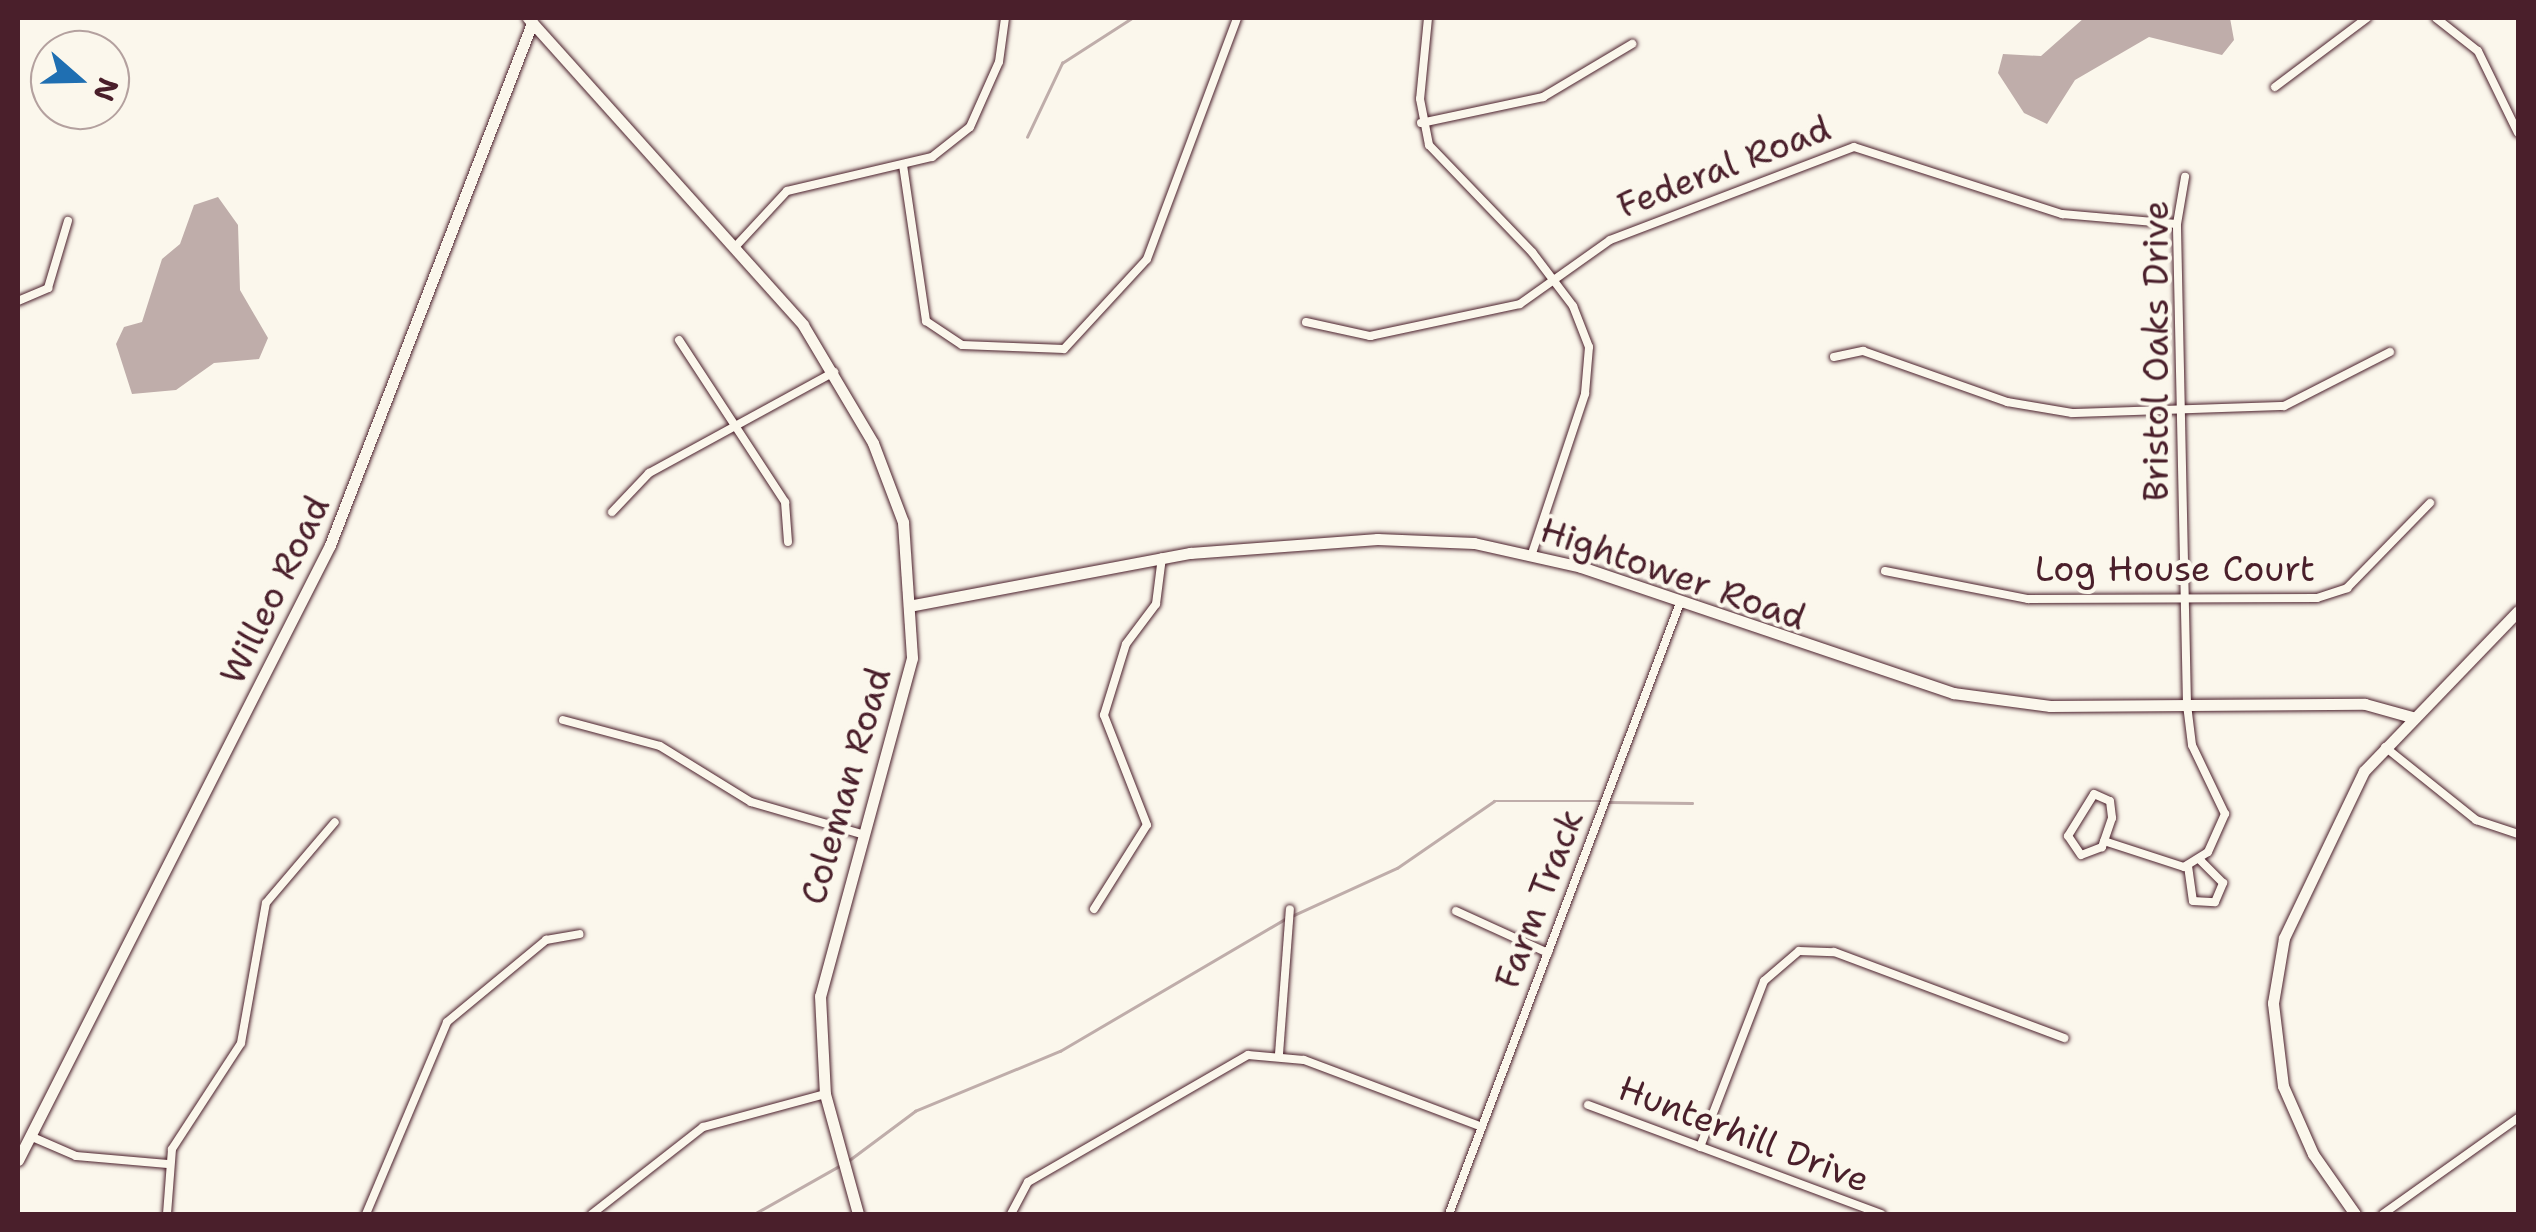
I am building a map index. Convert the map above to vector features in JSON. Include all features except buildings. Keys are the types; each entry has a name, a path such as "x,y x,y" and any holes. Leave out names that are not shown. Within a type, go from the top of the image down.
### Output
{"street":[{"path":"736,246 786,191 932,157 970,128 999,62 1006,18"},
{"path":"903,165 926,321 962,345 1064,349 1146,258 1238,18"},
{"path":"1428,18 1421,123 1441,164 1554,281 1583,325 1590,371 1532,553"},
{"path":"2340,18 2347,28"},
{"path":"2275,87 2347,28 2367,18"},
{"path":"2436,18 2478,51 2518,132"},
{"name":"Coleman Road","path":"530,20 736,246 834,372 893,491 914,604 903,707 861,834 823,972 826,1094 858,1214"},
{"name":"Willeo Road","path":"18,1160 330,545 530,20"},
{"path":"1421,123 1543,97 1632,44"},
{"name":"Federal Road","path":"1306,322 1388,334 1520,304 1610,240 1854,147 2062,214 2177,224"},
{"name":"Bristol Oaks Drive","path":"2184,177 2177,224 2187,705 2192,745 2225,814 2200,860"},
{"path":"18,301 48,288 68,221"},
{"path":"679,340 740,423 785,502 788,542"},
{"path":"1834,357 1863,351 2042,411 2180,411 2284,406 2390,352"},
{"path":"612,512 649,473 834,372"},
{"name":"Log House Court","path":"1885,571 2028,600 2184,601 2337,594 2430,503"},
{"name":"Hightower Road","path":"914,604 1162,557 1416,538 1532,553 1953,694 2050,706 2365,704 2412,717"},
{"path":"1094,909 1147,825 1104,715 1126,644 1156,604 1162,557"},
{"name":"Farm Track","path":"1449,1214 1680,602"},
{"path":"2354,1214 2292,1112 2273,1005 2304,883 2348,796 2385,747 2518,611"},
{"path":"563,720 660,746 751,802 861,834"},
{"path":"2385,747 2476,820 2518,834"},
{"path":"2094,794 2113,808 2104,841 2090,856 2069,844 2080,803 2094,794"},
{"path":"167,1214 168,1164 241,1043 266,903 335,822"},
{"path":"2104,841 2188,866 2200,860 2223,883 2215,902 2193,901 2188,866"},
{"path":"1280,1054 1290,908"},
{"path":"1456,911 1548,953"},
{"path":"366,1214 447,1022 546,940 580,934"},
{"path":"1700,1147 1764,980 1799,951 1834,952 2064,1038"},
{"path":"1011,1214 1028,1182 1218,1065 1280,1054 1482,1127"},
{"path":"592,1214 704,1127 826,1094"},
{"name":"Hunterhill Drive","path":"1588,1105 1880,1214"},
{"path":"2383,1214 2518,1118"},
{"path":"30,1136 76,1156 168,1164"}],"shaded area":[{"path":"2084,18 2230,18 2234,40 2222,55 2149,37 2075,80 2047,124 2024,113 1998,73 2003,54 2041,56"},
{"path":"218,197 238,225 240,290 268,338 259,359 214,363 176,390 132,394 116,344 124,327 142,322 162,259 180,244 194,205"}],"waterway":[{"path":"1027,137 1062,63 1132,18"},
{"path":"1292,916 1397,868 1494,801 1601,801"},
{"path":"1609,802 1692,803"},
{"path":"848,1161 915,1111 1060,1051 1285,919"},
{"path":"754,1214 841,1165"}]}
